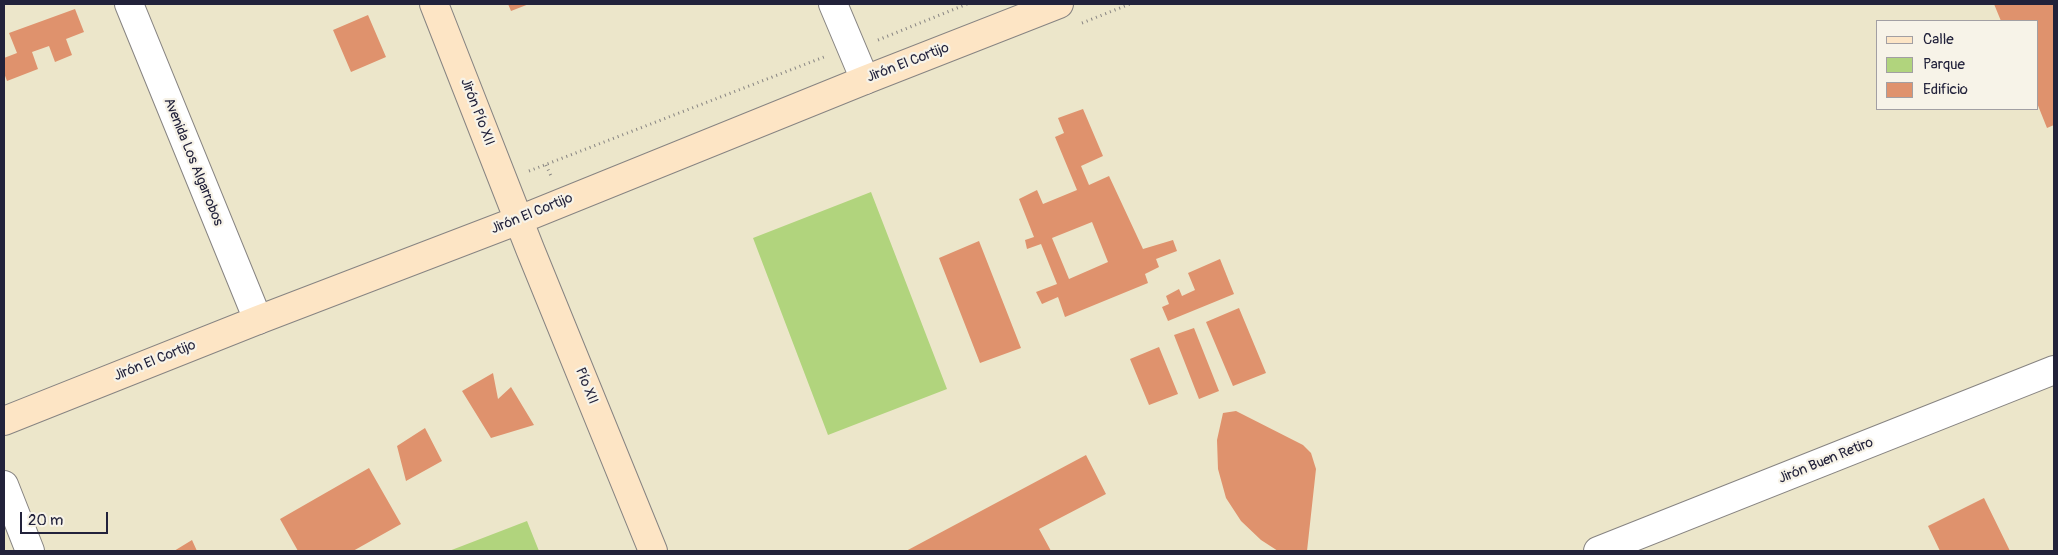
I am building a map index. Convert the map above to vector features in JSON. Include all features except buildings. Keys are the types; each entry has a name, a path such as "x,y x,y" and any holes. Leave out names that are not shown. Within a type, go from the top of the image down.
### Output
{"street":[{"name":"Avenida Los Algarrobos","path":"129,4 258,320"},
{"name":"Jirón Pío XII","path":"434,4 519,220"},
{"path":"833,4 864,80"},
{"name":"Jirón El Cortijo","path":"4,421 258,320 519,220 864,80 1059,4"},
{"name":"Pío XII","path":"519,220 653,551"},
{"name":"Jirón Buen Retiro","path":"1598,551 2054,370"},
{"path":"4,485 30,551"}],"path":[{"path":"504,181 779,73 851,47 886,38 967,4"}],"green space":[{"path":"871,192 947,389 828,435 753,238"},
{"path":"527,521 539,551 449,551"}]}
